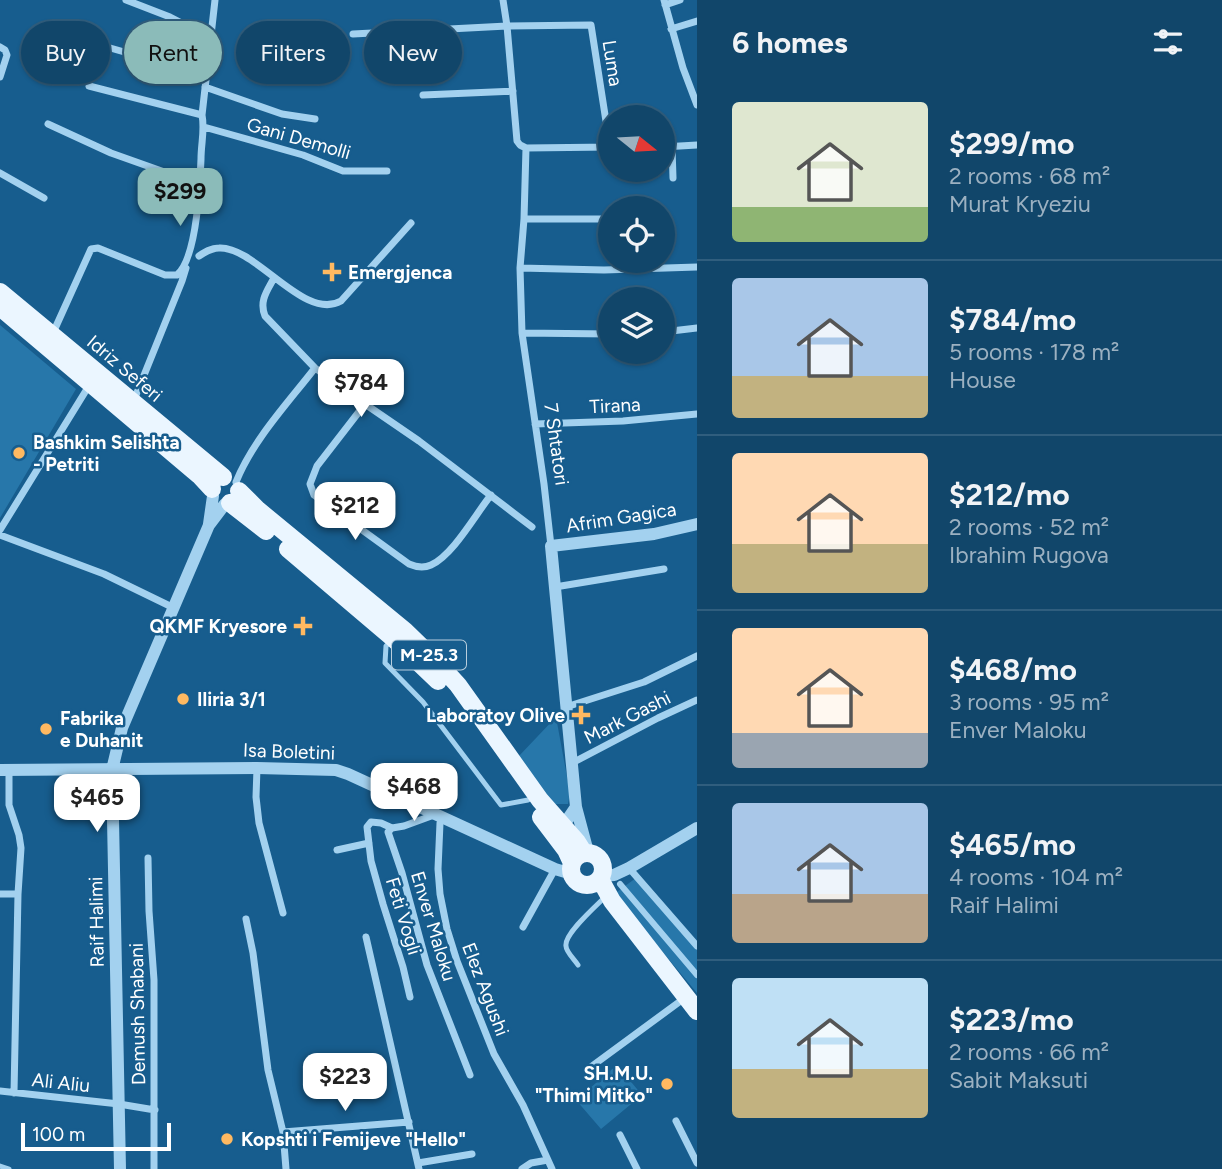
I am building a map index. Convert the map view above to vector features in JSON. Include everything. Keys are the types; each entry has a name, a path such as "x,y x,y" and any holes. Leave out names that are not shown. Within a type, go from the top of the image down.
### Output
{"main road":[{"name":"Idriz Seferi","path":"0,292 133,402 228,487"},
{"name":"Idriz Seferi","path":"0,307 192,468 228,487"},
{"name":"M-25.3","path":"228,487 297,556 394,639 449,693 576,866 608,899 691,1004"},
{"name":"M-25.3","path":"228,487 405,631 437,662 458,685 540,800 563,826 576,866"},
{"name":"M-25.3","path":"576,866 598,857 603,866 601,877 608,899"},
{"path":"576,866 592,884 601,877"}],"street":[{"path":"126,0 178,21"},
{"path":"213,21 215,0"},
{"name":"7 Shtatori","path":"503,0 517,141 526,148 520,268 522,333 551,547 576,807 576,866"},
{"path":"680,0 664,2 697,103"},
{"path":"671,29 697,21"},
{"name":"Luma","path":"507,26 592,25 604,105"},
{"path":"353,34 507,26"},
{"path":"0,47 5,50 6,55 0,76"},
{"path":"133,402 182,281 190,250 201,185 205,84"},
{"path":"89,86 202,115"},
{"path":"205,88 282,114 315,119"},
{"path":"423,95 513,91"},
{"path":"48,124 111,153 201,185"},
{"name":"Gani Demolli","path":"204,127 303,155 343,171 387,171"},
{"path":"676,147 697,145"},
{"path":"526,148 598,147"},
{"path":"0,173 44,198"},
{"path":"524,219 598,219"},
{"path":"199,256 212,248 229,248 314,303 321,306 335,304 341,301 411,223"},
{"path":"52,335 91,249 98,248 170,276 180,272 190,250"},
{"path":"520,268 604,270 697,267"},
{"path":"274,278 262,300 265,316 315,368 419,441 532,527"},
{"path":"675,331 697,328"},
{"path":"522,333 598,334"},
{"path":"228,487 268,428 315,368"},
{"path":"90,383 0,533 104,574 174,608"},
{"path":"365,404 317,466 310,484 314,495 409,564 431,565 446,554 491,495"},
{"name":"Tirana","path":"536,424 623,421 697,414"},
{"name":"Raif Halimi","path":"120,1169 112,770 121,728 209,524 228,487"},
{"name":"Afrim Gagica","path":"551,547 654,534 697,524"},
{"path":"555,587 664,569"},
{"path":"566,707 644,682 697,656"},
{"name":"Mark Gashi","path":"572,763 697,700"},
{"path":"257,768 259,823 283,913"},
{"path":"5,770 9,805 21,848 14,1093"},
{"name":"Isa Boletini","path":"5,770 336,770 439,817 576,866"},
{"path":"563,826 576,807"},
{"path":"337,850 369,843 367,827 372,822 392,828 439,817"},
{"name":"Elez Agushi","path":"439,817 438,869 454,950 494,1054 523,1105 552,1169"},
{"name":"Enver Maloku","path":"392,828 388,832 391,844 402,873 427,965 470,1075"},
{"path":"601,877 629,868 697,828"},
{"name":"Feti Vogli","path":"369,843 376,881 410,997"},
{"name":"Demush Shabani","path":"148,858 154,980 154,1169"},
{"path":"523,927 576,866"},
{"path":"629,868 697,946"},
{"path":"620,884 697,975"},
{"path":"0,894 18,894"},
{"path":"246,919 268,1070 282,1132 286,1169"},
{"path":"366,937 419,1166 472,1154"},
{"path":"588,1069 691,1004"},
{"name":"Ali Aliu","path":"0,1091 155,1110"},
{"path":"677,1121 697,1163"},
{"path":"282,1132 410,1122"},
{"path":"620,1135 637,1169"},
{"path":"522,1169 531,1163 548,1160"}],"lane":[{"path":"394,639 386,646 385,663 423,702 501,805 528,800"},
{"path":"578,965 565,945 567,938 582,920 608,899"},
{"path":"0,1166 9,1169"}],"shaded area":[{"name":"Bashkim Selishta - Petriti","path":"0,325 76,389 0,518"},
{"path":"556,717 570,793 568,804 552,804 518,757"},
{"path":"636,878 697,950 697,993 614,894"},
{"path":"617,1065 642,1095 601,1129 576,1100"}],"place":[{"name":"Emergjenca","path":"332,272"},
{"name":"Bashkim Selishta - Petriti","path":"19,453"},
{"name":"QKMF Kryesore","path":"303,626"},
{"name":"Iliria 3/1","path":"183,699"},
{"name":"Laboratoy Olive","path":"581,715"},
{"name":"Fabrika e Duhanit","path":"46,729"},
{"name":"SH.M.U. \"Thimi Mitko\"","path":"667,1084"},
{"name":"Kopshti i Femijeve \"Hello\"","path":"227,1139"}]}
